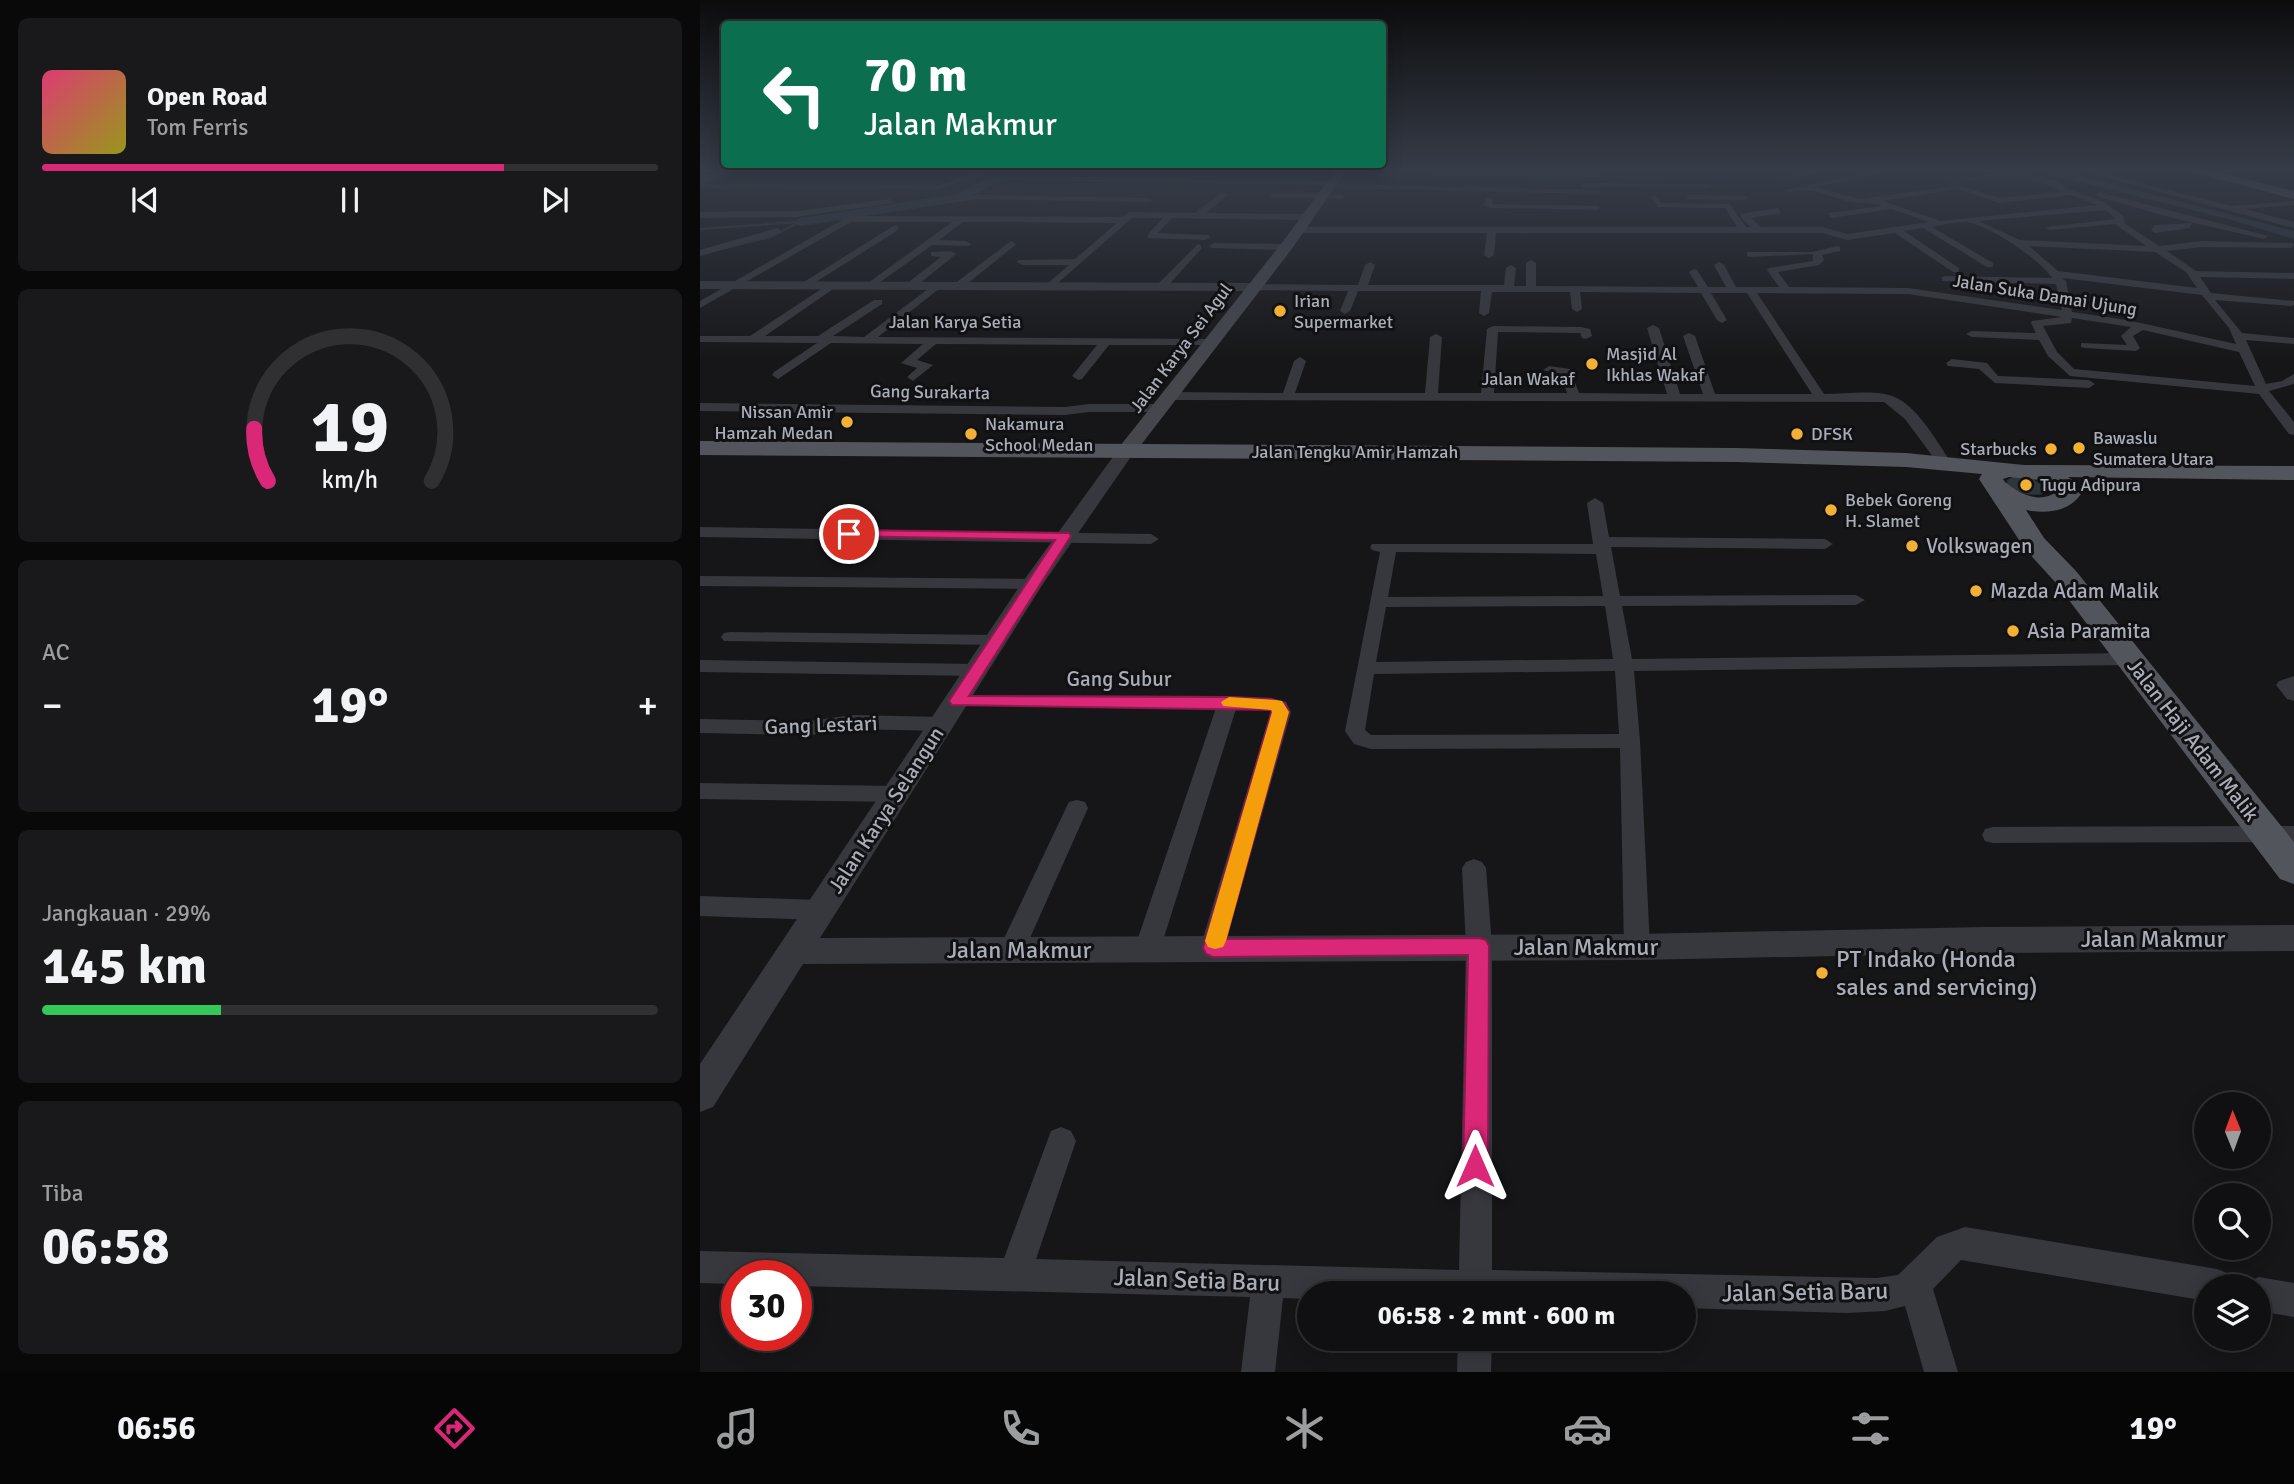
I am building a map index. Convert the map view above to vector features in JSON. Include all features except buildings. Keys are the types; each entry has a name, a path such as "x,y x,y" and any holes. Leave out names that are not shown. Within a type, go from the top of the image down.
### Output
{"main road":[{"name":"Jalan Karya Sei Agul","path":"1124,454 1294,234"},
{"name":"Jalan Tengku Amir Hamzah","path":"700,448 756,453"},
{"name":"Jalan Tengku Amir Hamzah","path":"700,457 756,453 1840,457 1944,462 2009,481"},
{"name":"Jalan Tengku Amir Hamzah","path":"1500,457 1891,467 2009,481"},
{"path":"2009,481 2294,473"},
{"path":"2009,481 2059,480 2067,487 2062,499"},
{"path":"2009,481 2030,503 2062,499 2131,482 2294,481"},
{"name":"Jalan Haji Adam Malik","path":"2009,481 2034,543 2066,577 2130,659 2281,834 2294,869"},
{"name":"Jalan Haji Adam Malik","path":"2062,499 2052,521 2066,577"}],"street":[{"path":"700,253 764,234"},
{"path":"700,305 820,234"},
{"path":"804,285 885,234"},
{"path":"872,285 932,249 947,234"},
{"path":"1051,286 1109,234"},
{"path":"1153,234 1151,236 1206,237"},
{"path":"1489,255 1492,234"},
{"path":"1741,234 1751,256 1809,253"},
{"path":"1837,234 1847,237"},
{"path":"1785,289 1772,270 1816,263 1819,260 1816,253 1837,249 1820,242 1872,234"},
{"path":"1903,234 1956,270"},
{"path":"1938,234 1990,265"},
{"path":"2002,234 2020,243 2059,278 2068,313 2066,323 2036,323 2052,354 2070,372 2263,389 2286,384 2294,378"},
{"path":"2133,234 2185,265 2193,274 2241,343 2263,389 2294,431"},
{"path":"2255,234 2292,246"},
{"path":"2070,239 2140,239"},
{"path":"2020,243 2157,249 2202,244 2292,246"},
{"path":"932,249 966,244"},
{"path":"958,286 1011,244"},
{"path":"1214,246 1286,247"},
{"path":"1161,287 1198,247"},
{"path":"911,286 951,254 932,249"},
{"path":"754,285 813,251"},
{"path":"1022,262 1078,262"},
{"path":"1531,263 1531,288"},
{"path":"1345,311 1370,265"},
{"path":"1719,265 1732,289"},
{"path":"1509,288 1511,268"},
{"path":"1694,272 1722,320"},
{"path":"2193,274 2294,276"},
{"path":"1946,279 2059,278 2136,282 2148,288 2293,306"},
{"name":"Jalan Suka Damai Ujung","path":"1252,287 1358,288 1401,284 1487,288 1908,291 2068,313 2241,343 2294,341"},
{"path":"700,285 1252,287"},
{"path":"753,339 832,285"},
{"path":"868,340 936,286"},
{"path":"1484,313 1487,288"},
{"path":"1575,288 1577,309"},
{"path":"1598,288 1601,303"},
{"path":"2207,294 2271,288"},
{"path":"1749,289 1820,397"},
{"path":"778,375 878,302"},
{"path":"2085,345 2132,349 2134,348 2127,336 2140,327"},
{"path":"1653,328 1675,398"},
{"path":"1487,396 1493,329 1581,330 1586,331 1587,336"},
{"path":"1972,334 2042,337"},
{"path":"1689,336 1710,397"},
{"path":"1431,396 1436,337"},
{"name":"Jalan Karya Setia","path":"700,339 1210,342"},
{"path":"833,353 854,340"},
{"path":"913,377 927,365 907,363 934,340"},
{"path":"1078,376 1107,341"},
{"path":"1288,396 1300,361"},
{"path":"1952,363 1983,366 1992,378 2003,381 2118,386 2123,382 2120,376"},
{"path":"1549,370 1566,372 1574,397"},
{"name":"Jalan Wakaf","path":"1165,402 1288,396 1886,398 1895,401 1944,462"},
{"name":"Gang Surakarta","path":"700,407 1065,411 1165,402"},
{"name":"Jalan Karya Selangun","path":"700,1095 1032,584 1124,454"},
{"path":"1595,503 1624,667 1630,741 1637,947"},
{"path":"700,532 1151,539"},
{"path":"1630,741 1366,741 1355,731 1380,603 1384,547 1825,544"},
{"path":"700,581 1032,584"},
{"path":"1380,603 1856,600"},
{"path":"730,636 996,640"},
{"path":"1367,668 2130,659"},
{"path":"700,666 978,670"},
{"path":"2294,682 2286,685 2294,695"},
{"name":"Gang Subur","path":"957,701 1228,702 1271,704 1279,707 1281,712 1213,948"},
{"path":"1147,950 1228,702"},
{"name":"Gang Lestari","path":"700,726 810,728 852,722 942,724"},
{"path":"700,791 898,794"},
{"path":"1012,949 1077,808"},
{"path":"1993,835 2281,834"},
{"path":"1474,868 1479,946 1475,1281"},
{"path":"700,906 819,910"},
{"name":"Jalan Makmur","path":"794,951 1637,947 1984,940 2294,938"},
{"path":"1015,1274 1061,1141"},
{"name":"Jalan Setia Baru","path":"1696,1294 1847,1296 1894,1292 1915,1284 1949,1249 1965,1243 2194,1282"},
{"name":"Jalan Setia Baru","path":"700,1267 1297,1284"},
{"path":"1258,1372 1268,1283"},
{"path":"1915,1284 1941,1372"},
{"path":"2271,1296 2294,1300"},
{"path":"1474,1372 1475,1351"}],"shaded area":[{"path":"2278,234 2294,234 2294,239"},
{"path":"2015,476 2027,477 2048,486 2049,492 2033,495 2017,491 2007,485 2007,480"}],"waterway":[{"path":"700,254 776,234"}],"slow traffic":[{"path":"1215,941 1281,712 1279,707 1271,704 1229,702"}],"place":[{"name":"Irian Supermarket","path":"1280,311"},
{"name":"Masjid Al Ikhlas Wakaf","path":"1592,364"},
{"name":"Nissan Amir Hamzah Medan","path":"847,422"},
{"name":"Nakamura School Medan","path":"971,434"},
{"name":"DFSK","path":"1797,434"},
{"name":"Bawaslu Sumatera Utara","path":"2079,448"},
{"name":"Starbucks","path":"2051,449"},
{"name":"Tugu Adipura","path":"2026,485"},
{"name":"Bebek Goreng H. Slamet","path":"1831,510"},
{"name":"Volkswagen","path":"1912,546"},
{"name":"Mazda Adam Malik","path":"1976,591"},
{"name":"Asia Paramita","path":"2013,631"},
{"name":"PT Indako (Honda sales and servicing)","path":"1822,973"}],"route":[{"path":"849,534 1064,536 957,701 1228,702 1271,704 1279,707 1281,712 1213,948 1479,946 1475,1166"}]}
